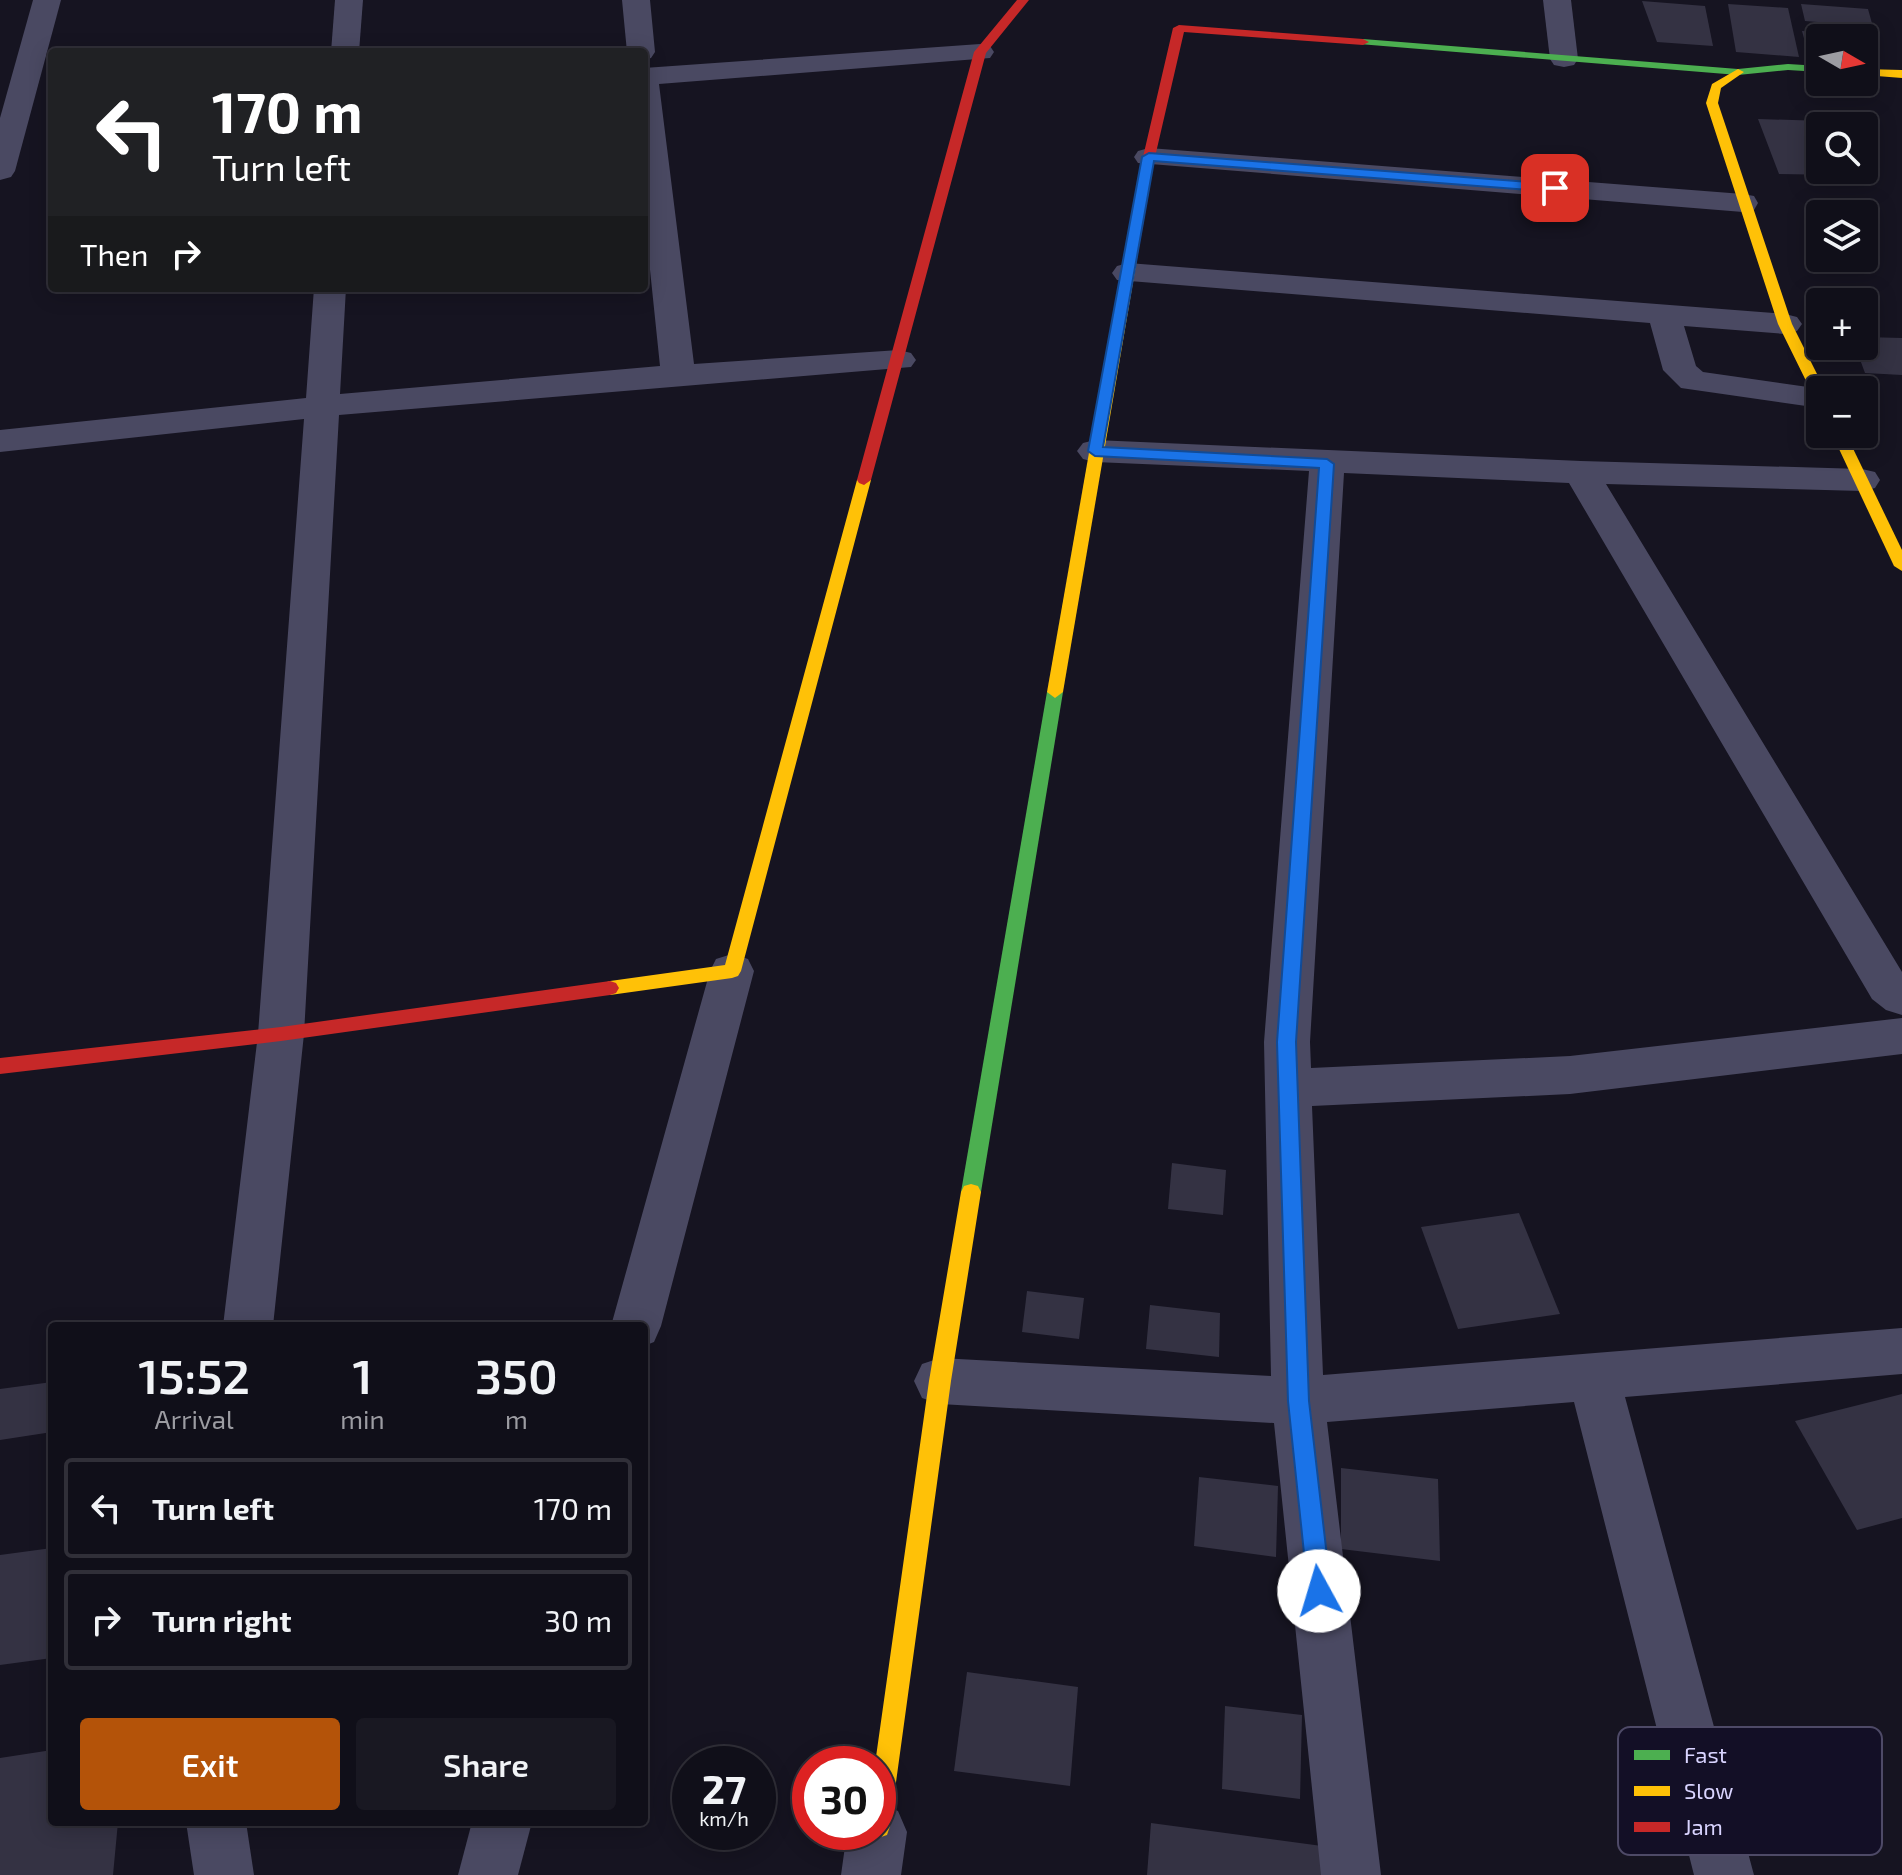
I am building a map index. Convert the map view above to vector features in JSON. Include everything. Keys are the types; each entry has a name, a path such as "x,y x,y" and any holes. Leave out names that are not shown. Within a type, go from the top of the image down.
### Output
{"street":[{"path":"0,171 47,0"},
{"path":"345,48 349,0"},
{"path":"636,0 641,48"},
{"path":"637,1322 980,52 1023,0"},
{"path":"1557,0 1564,59"},
{"path":"889,1746 940,1381 1095,451 1149,157 1179,28 1738,72 1806,68"},
{"path":"648,77 980,52"},
{"path":"1738,72 1716,86 1712,103 1785,324 1810,376"},
{"path":"1878,73 1902,74"},
{"path":"648,112 678,373"},
{"path":"1149,157 1743,203"},
{"path":"1128,273 1785,324"},
{"path":"248,1322 281,1034 330,292"},
{"path":"1664,315 1680,370 1693,381 1708,386 1806,395"},
{"path":"0,441 323,404 678,373 899,360"},
{"path":"1846,448 1902,566"},
{"path":"1095,451 1327,464 1862,480"},
{"path":"1327,464 1287,1042 1298,1401 1351,1875"},
{"path":"1581,472 1888,987 1902,997"},
{"path":"0,1066 281,1034 732,971"},
{"path":"1289,1088 1570,1075 1902,1036"},
{"path":"940,1381 1298,1401 1594,1379 1902,1351"},
{"path":"1594,1379 1685,1727"},
{"path":"217,1826 224,1875"},
{"path":"488,1875 501,1826"},
{"path":"871,1875 874,1850"},
{"path":"1719,1855 1724,1875"}],"building":[{"path":"1642,1 1705,6 1713,46 1657,42"},
{"path":"1728,4 1788,8 1799,57 1736,52"},
{"path":"1801,4 1868,9 1872,24 1830,24 1805,21"},
{"path":"1758,119 1806,120 1806,174 1779,174"},
{"path":"1878,337 1902,338 1902,375 1865,373 1860,360 1878,360"},
{"path":"1172,1163 1226,1170 1223,1215 1168,1209"},
{"path":"1519,1213 1560,1314 1458,1329 1421,1227"},
{"path":"1027,1291 1084,1298 1079,1339 1022,1332"},
{"path":"1150,1305 1220,1313 1219,1357 1146,1349"},
{"path":"48,1383 48,1433 0,1440 0,1389"},
{"path":"1902,1394 1902,1518 1857,1530 1795,1421"},
{"path":"1341,1468 1438,1479 1440,1561 1341,1549"},
{"path":"1199,1477 1278,1486 1276,1557 1194,1546"},
{"path":"48,1549 48,1659 0,1665 0,1555"},
{"path":"967,1672 1078,1687 1070,1786 954,1771"},
{"path":"1225,1706 1302,1715 1300,1799 1222,1789"},
{"path":"48,1751 48,1826 118,1826 113,1875 0,1875 0,1758"},
{"path":"1151,1823 1322,1846 1321,1875 1147,1875"}],"traffic: fast":[{"path":"1363,42 1738,72 1806,68"},
{"path":"971,1192 1055,692"}],"traffic: slow":[{"path":"1738,72 1716,86 1712,103 1785,324 1811,376"},
{"path":"1878,73 1902,74"},
{"path":"1055,692 1130,259"},
{"path":"1846,448 1902,566"},
{"path":"610,988 732,971 864,480"},
{"path":"889,1746 940,1381 971,1192"}],"traffic: jam":[{"path":"864,480 980,52 1023,0"},
{"path":"1130,259 1149,157 1179,28 1363,42"},
{"path":"0,1066 281,1034 610,988"}],"route":[{"path":"1319,1591 1298,1401 1287,1042 1327,464 1095,451 1149,157 1555,188"}]}
